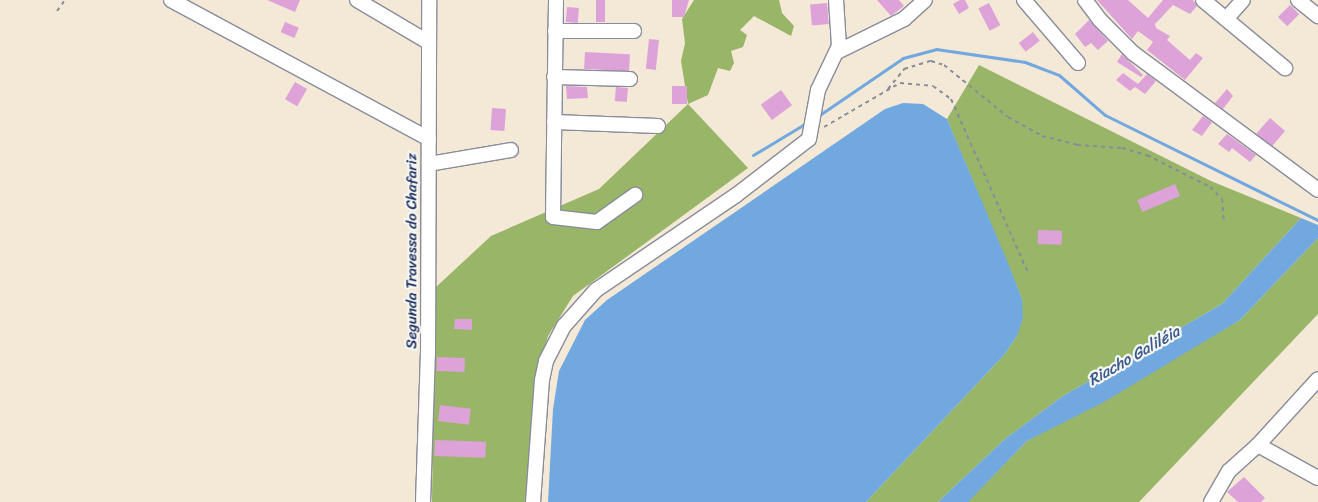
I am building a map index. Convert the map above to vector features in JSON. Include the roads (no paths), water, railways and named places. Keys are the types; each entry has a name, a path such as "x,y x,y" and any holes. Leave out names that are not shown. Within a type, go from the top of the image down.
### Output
{"street":[{"path":"171,0 429,139"},
{"path":"357,0 428,42"},
{"name":"Segunda Travessa do Chafariz","path":"423,502 429,164 429,0"},
{"path":"556,0 552,217 597,222 635,195"},
{"path":"533,502 534,451 546,361 574,312 596,290 735,196 802,146 813,130 818,90 837,52 840,32 836,0"},
{"path":"837,52 904,19 925,0"},
{"path":"1024,0 1078,63"},
{"path":"1085,0 1100,20 1133,53 1318,190"},
{"path":"1203,0 1285,68"},
{"path":"1226,19 1243,0"},
{"path":"1298,0 1318,16"},
{"path":"555,30 634,31"},
{"path":"554,77 630,79"},
{"path":"554,122 658,126"},
{"path":"429,164 510,150"},
{"path":"1211,502 1229,471 1258,445 1318,379"},
{"path":"1258,445 1318,478"}],"water":[{"path":"903,103 923,104 947,119 1008,263 1022,299 1023,318 1017,336 1004,355 866,502 548,502 553,409 559,371 585,320 607,300 885,109"},
{"name":"Riacho Galiléia","path":"1301,218 1318,225 1318,238 1240,320 1104,402 1027,441 968,502 938,502 1005,439 1063,396 1222,304"}],"waterway":[{"path":"818,116 903,58 936,49 1025,62 1059,75 1105,115 1317,220"},
{"path":"753,155 808,122"}]}
